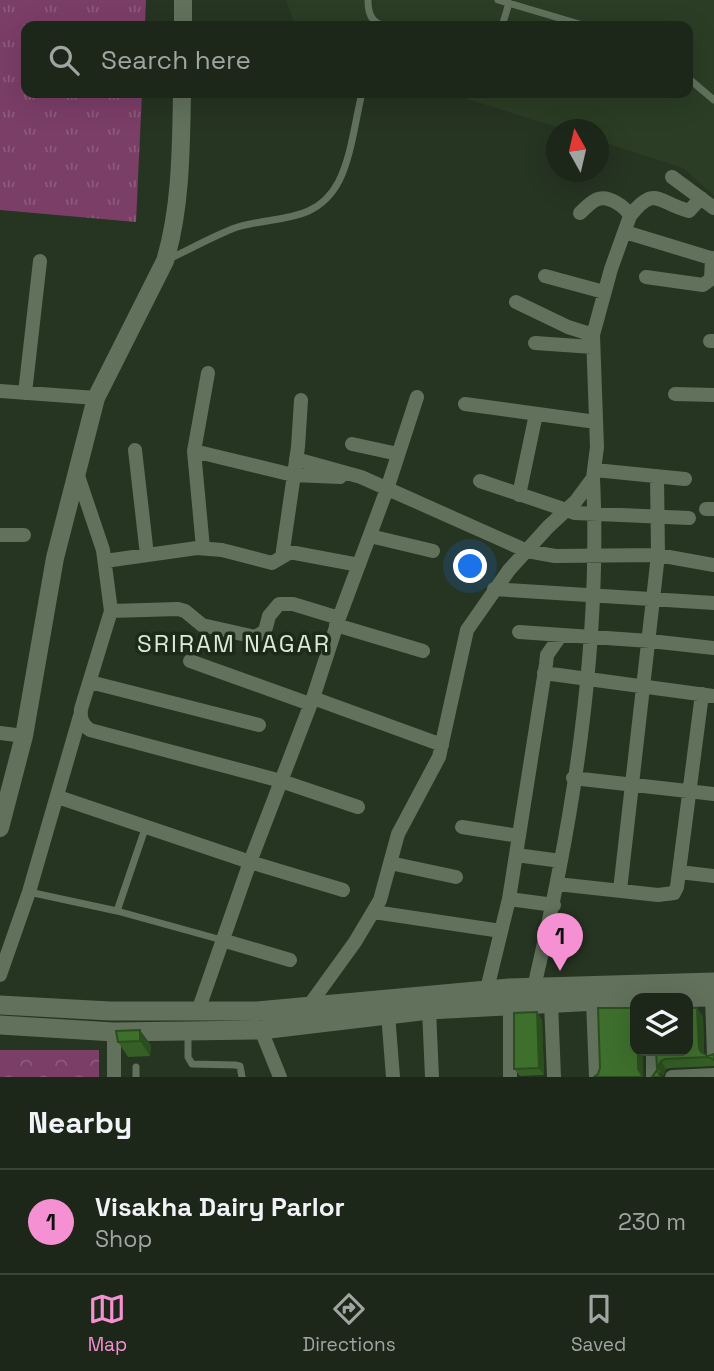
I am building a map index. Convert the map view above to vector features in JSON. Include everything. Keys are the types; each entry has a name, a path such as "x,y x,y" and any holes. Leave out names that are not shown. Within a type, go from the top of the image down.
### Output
{"main road":[{"path":"0,1005 110,1011 318,1011 388,1014 510,996 534,987 713,992"},
{"path":"0,1025 114,1032 261,1030 318,1011 487,989 510,996 551,1002 630,999"},
{"path":"693,994 713,992"}],"street":[{"path":"183,0 183,21"},
{"path":"0,828 24,736 55,558 96,398 165,261 176,212 182,98"},
{"path":"672,177 714,208"},
{"path":"580,213 596,199 606,197 626,211"},
{"path":"626,211 649,198 689,211 701,198"},
{"path":"534,987 554,905 593,637 596,422 593,341 604,292 625,232 626,211"},
{"path":"625,232 713,259 711,279 703,285 646,276"},
{"path":"25,393 40,261"},
{"path":"545,276 604,292"},
{"path":"516,302 593,341"},
{"path":"535,343 593,341"},
{"path":"203,548 194,451 208,373"},
{"path":"0,391 96,398"},
{"path":"675,394 714,395"},
{"path":"198,1011 387,489 417,397"},
{"path":"282,557 296,459 301,400"},
{"path":"465,404 596,422"},
{"path":"519,495 536,414"},
{"path":"352,444 398,454"},
{"path":"135,450 147,555"},
{"path":"194,451 293,475 361,477"},
{"path":"296,459 361,477 527,551 555,556 658,555 714,565"},
{"path":"0,975 58,797 111,611 103,550 76,473"},
{"path":"594,474 657,476 685,480"},
{"path":"318,1011 374,912 403,822 435,766 467,630 494,589 576,501 594,474"},
{"path":"620,890 658,555 657,476"},
{"path":"480,481 565,512 690,518"},
{"path":"0,535 24,535"},
{"path":"370,536 433,551"},
{"path":"105,561 203,548 265,562 295,553 359,565"},
{"path":"494,589 714,603"},
{"path":"111,611 177,609 185,611 202,625 255,637 265,631 269,616 279,604 293,604 423,652"},
{"path":"519,632 714,648"},
{"path":"487,989 509,899 547,655 561,635"},
{"path":"190,661 442,745"},
{"path":"544,673 708,695 689,792 674,893 667,896 557,884"},
{"path":"90,682 259,725"},
{"path":"81,715 84,726 90,730 281,781 358,807"},
{"path":"0,733 24,736"},
{"path":"573,778 714,794"},
{"path":"58,797 342,890"},
{"path":"463,827 519,836"},
{"path":"516,855 561,861"},
{"path":"390,863 456,877"},
{"path":"679,872 714,876"},
{"path":"509,899 554,905"},
{"path":"374,912 501,931"},
{"path":"222,940 290,960"},
{"path":"713,992 714,1055"},
{"path":"510,996 510,1077"},
{"path":"593,1001 596,1077"},
{"path":"551,1002 554,1077"},
{"path":"429,1010 432,1077"},
{"path":"388,1014 393,1077"},
{"path":"261,1030 280,1077"},
{"path":"114,1032 114,1077"},
{"path":"653,1056 653,1077"},
{"path":"672,1077 714,1075"}],"lane":[{"path":"369,0 370,18 374,21"},
{"path":"498,0 569,21"},
{"path":"504,21 509,3"},
{"path":"693,82 714,100"},
{"path":"165,261 232,229 294,217 308,212 322,202 338,182 347,157 361,98"},
{"path":"117,911 146,826"},
{"path":"29,892 117,911 222,940"},
{"path":"188,1031 187,1057 192,1064 240,1066 242,1077"},
{"path":"136,1067 136,1077"}],"shaded area":[{"path":"286,0 714,0 714,196 683,168 609,144 609,119 546,119 546,124 465,98 693,98 693,21 293,21"}],"green space":[{"path":"0,0 146,0 145,21 21,21 21,98 142,98 136,222 0,210"},
{"path":"0,1050 99,1050 99,1077 0,1077"}],"building":[{"path":"598,1008 630,1008 630,1056 638,1056 638,1069 643,1077 594,1077 600,1068"},
{"path":"693,1008 697,1008 699,1048 708,1056 714,1054 714,1060 708,1057 665,1059 657,1068 656,1056 693,1056"},
{"path":"537,1012 539,1068 514,1069 514,1013"},
{"path":"140,1030 140,1041 118,1042 116,1031"},
{"path":"657,1070 661,1077 652,1077"}],"place":[{"name":"Visakha Dairy Parlor","path":"560,971"}],"district":[{"name":"SRIRAM NAGAR","path":"234,643"}]}
